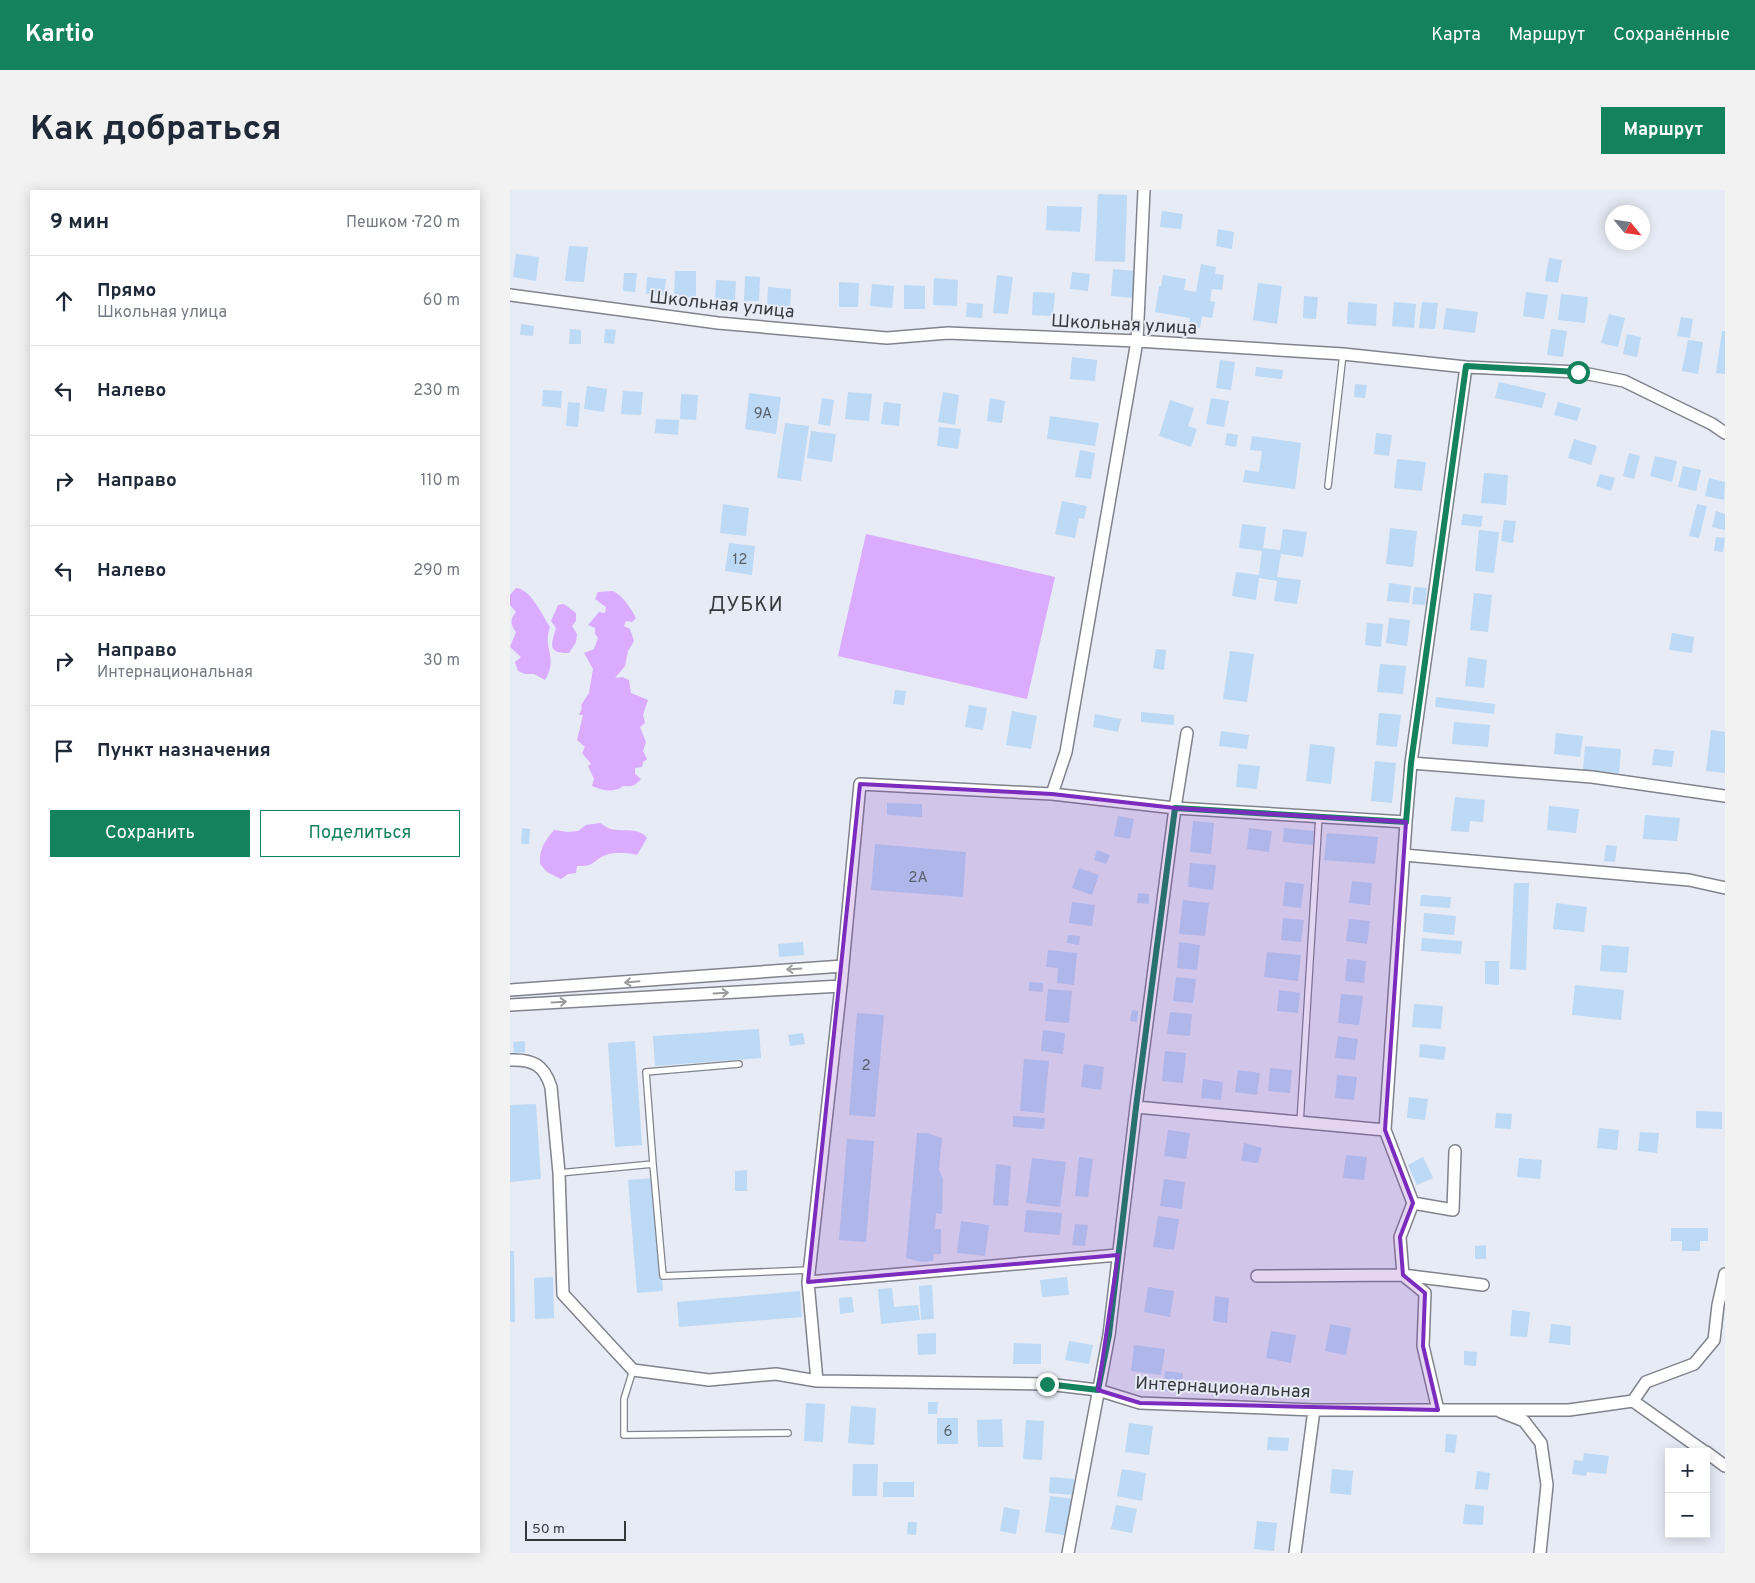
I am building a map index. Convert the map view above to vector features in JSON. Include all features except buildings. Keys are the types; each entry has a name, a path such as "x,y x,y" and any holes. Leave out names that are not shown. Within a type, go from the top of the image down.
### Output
{"street":[{"path":"1052,794 1066,752 1137,341 1144,190"},
{"name":"Школьная улица","path":"510,295 718,323 887,338 948,333 1137,341 1343,354 1466,366 1578,372 1624,382 1712,424 1725,433"},
{"path":"1438,1410 1423,1346 1425,1293 1403,1275 1400,1237 1413,1204 1385,1130 1411,763 1466,366"},
{"path":"1068,1553 1109,1335 1136,1107 1175,808 1187,733"},
{"path":"1411,763 1592,777 1725,796"},
{"path":"818,1381 809,1276 841,986 860,784 1052,794 1175,808 1406,822"},
{"path":"1404,855 1689,880 1725,888"},
{"path":"510,990 843,966"},
{"path":"510,1005 841,986"},
{"path":"510,1060 524,1059 540,1066 547,1076 550,1087 560,1174 563,1294 633,1370"},
{"path":"1136,1107 1385,1130"},
{"path":"1413,1204 1453,1210 1456,1151"},
{"path":"809,1276 1118,1255"},
{"path":"1700,1448 1633,1401 1646,1382 1694,1364 1714,1340 1718,1305 1725,1274"},
{"path":"1257,1276 1403,1275 1483,1285"},
{"name":"Интернациональная","path":"633,1370 709,1380 776,1374 818,1381 1047,1384 1098,1390 1140,1403 1314,1410 1569,1410 1633,1401"},
{"path":"1295,1553 1314,1410"},
{"path":"1496,1410 1524,1421 1541,1443 1548,1485 1540,1553"},
{"path":"1710,1455 1725,1466"}],"lane":[{"path":"1328,486 1343,354"},
{"path":"1300,1123 1319,816"},
{"path":"739,1064 646,1072 663,1276 809,1276"},
{"path":"560,1174 653,1164"},
{"path":"633,1370 624,1399 624,1434 788,1433"}],"highlighted area":[{"path":"860,784 1052,794 1175,808 1406,822 1385,1130 1413,1203 1400,1237 1403,1275 1425,1293 1423,1346 1438,1410 1140,1403 1098,1390 1118,1255 808,1282"}],"shaded area":[{"path":"866,534 1055,577 1027,699 838,656"},
{"path":"516,588 527,593 550,627 548,642 551,665 545,680 534,674 525,674 518,671 515,662 521,657 510,647 516,632 512,622 516,612 510,605 510,595"},
{"path":"613,591 626,602 636,618 632,622 626,621 624,626 630,629 634,641 628,651 625,666 615,678 622,677 629,680 631,693 648,700 643,715 645,723 640,727 646,742 643,751 647,759 643,762 642,767 635,768 635,774 641,779 633,786 623,786 611,791 592,786 594,779 588,766 591,764 582,753 585,747 577,740 583,715 579,715 582,708 581,705 589,693 593,669 584,653 594,649 598,638 595,634 595,628 588,625 599,612 605,613 606,607 595,599 598,592"},
{"path":"564,604 576,613 576,621 572,626 577,634 576,642 569,653 562,653 554,650 552,647 556,628 551,621 558,605"},
{"path":"600,823 611,829 640,832 647,838 637,855 609,854 591,864 577,866 576,873 568,874 561,879 547,872 540,864 543,846 554,830 578,831 586,825"}],"district":[{"name":"ДУБКИ","path":"746,604"}],"route":[{"path":"1047,1384 1098,1390 1109,1335 1136,1107 1175,808 1406,822 1411,763 1466,366 1578,372"}]}
